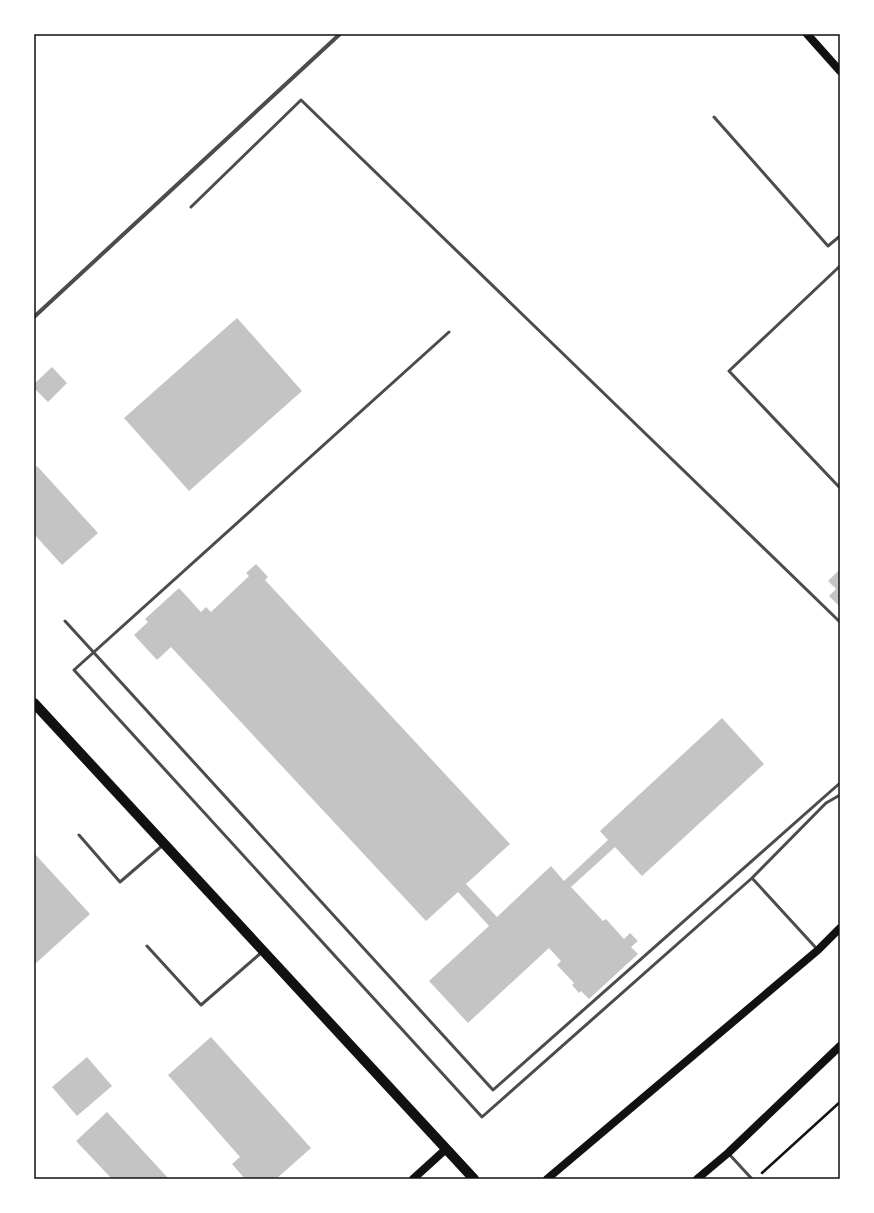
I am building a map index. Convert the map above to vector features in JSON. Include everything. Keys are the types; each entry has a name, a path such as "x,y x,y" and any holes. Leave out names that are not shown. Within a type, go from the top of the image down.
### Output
{"main road":[{"path":"807,34 840,71"},
{"path":"34,703 474,1179"},
{"path":"547,1179 818,950 840,928"},
{"path":"696,1179 728,1153 840,1046"},
{"path":"413,1179 446,1149"}],"street":[{"path":"34,317 340,34"}],"lane":[{"path":"191,207 301,100 840,622"},
{"path":"714,118 828,246 840,236"},
{"path":"840,266 729,371 840,488"},
{"path":"449,332 74,670 482,1117 752,878 826,803 840,795"},
{"path":"65,621 493,1090 840,783"},
{"path":"80,836 120,882 164,844"},
{"path":"752,878 818,950"},
{"path":"148,946 201,1005 263,951"},
{"path":"728,1153 752,1179"}],"path":[{"path":"761,1174 840,1102"}],"building":[{"path":"237,318 302,391 189,491 124,418"},
{"path":"52,367 67,383 48,402 34,388 34,384"},
{"path":"37,466 98,533 62,565 34,534 34,469"},
{"path":"256,564 268,577 265,580 510,844 466,884 497,917 551,866 564,881 608,840 600,831 722,718 764,764 642,876 615,847 571,887 603,921 606,919 624,939 630,933 638,941 631,947 638,954 589,999 581,991 579,993 572,985 574,983 557,965 561,961 549,948 468,1023 429,981 489,926 458,892 426,921 171,647 157,660 134,635 148,622 145,619 179,588 201,612 206,607 211,612 249,576 246,573"},
{"path":"840,569 840,607 829,596 836,589 828,581"},
{"path":"34,853 90,914 34,965"},
{"path":"211,1037 311,1148 276,1179 245,1179 232,1164 240,1157 168,1075"},
{"path":"87,1057 112,1086 77,1116 52,1087"},
{"path":"107,1112 169,1179 112,1179 76,1141"}]}
